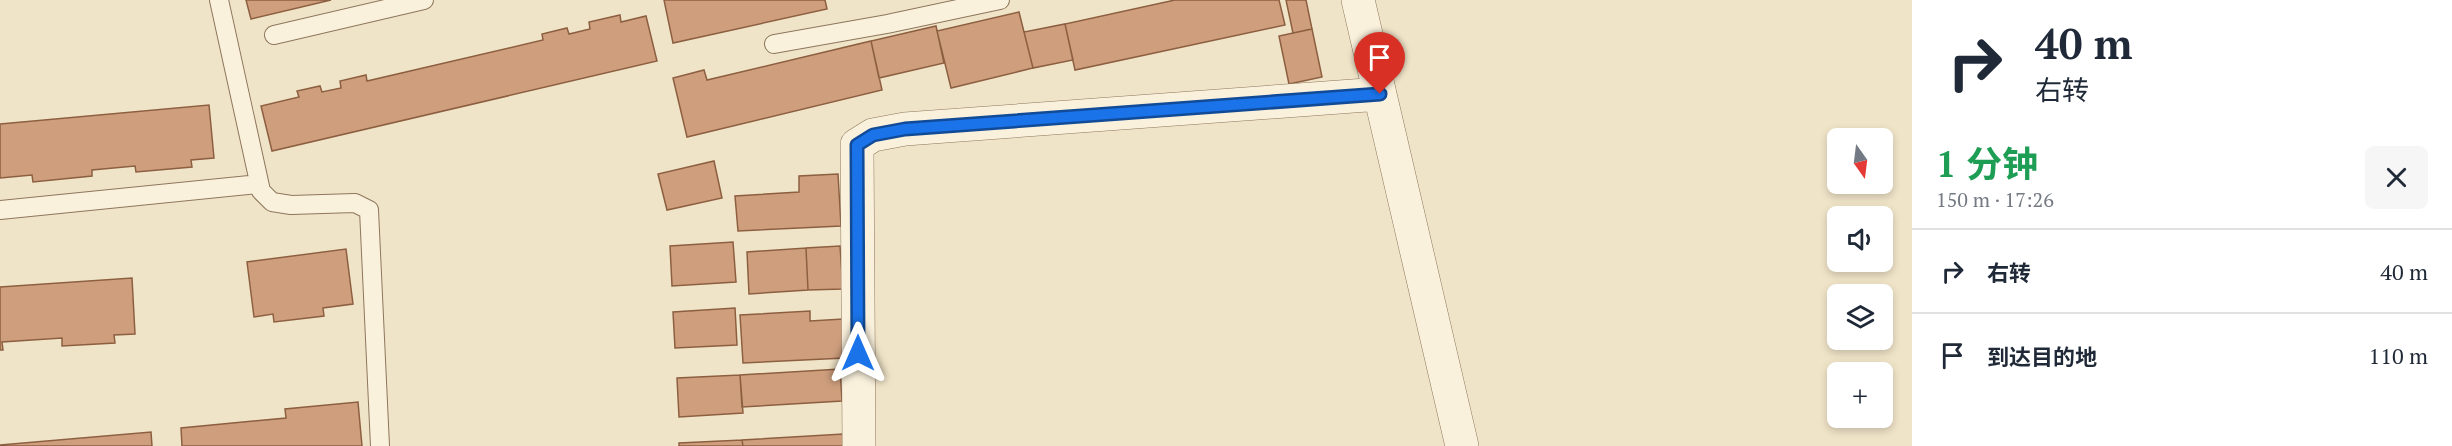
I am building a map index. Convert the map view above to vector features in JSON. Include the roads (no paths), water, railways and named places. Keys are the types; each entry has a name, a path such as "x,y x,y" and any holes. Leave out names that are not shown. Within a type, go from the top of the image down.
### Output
{"street":[{"path":"1358,0 1462,446"},
{"path":"859,446 857,145 873,135 905,129 1380,94"}],"lane":[{"path":"219,0 261,192 272,202 291,205 356,203 369,210 380,446"},
{"path":"274,35 424,0"},
{"path":"774,44 887,24 1000,0"},
{"path":"0,210 259,184"}]}
